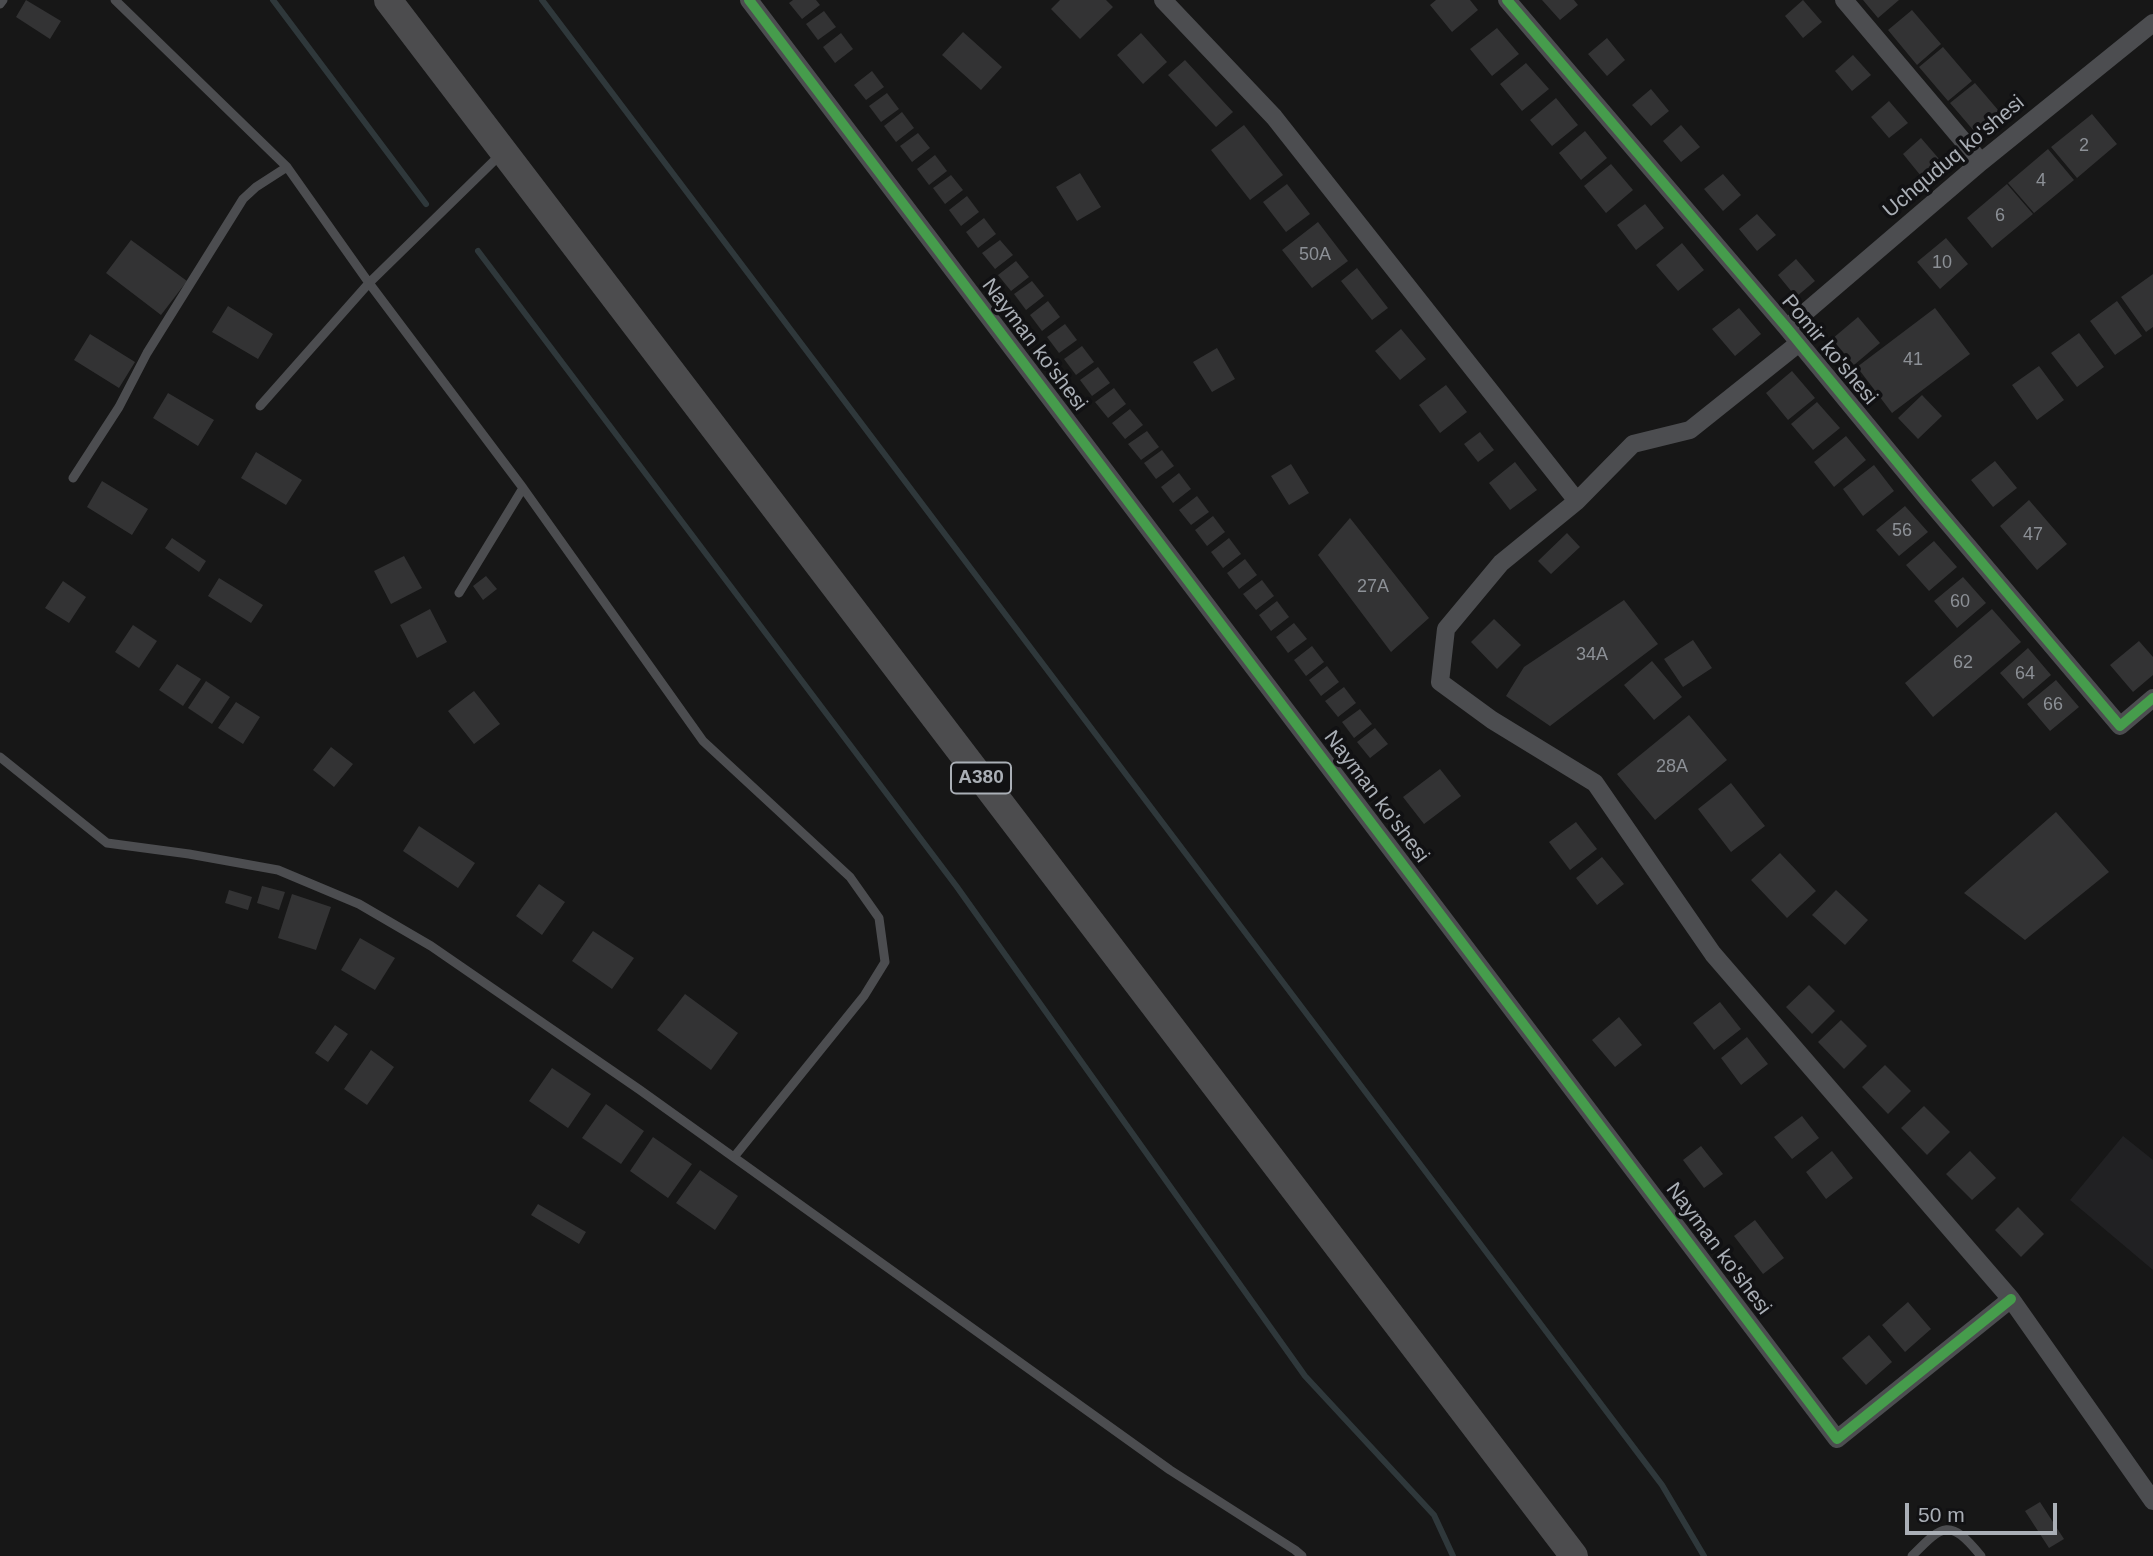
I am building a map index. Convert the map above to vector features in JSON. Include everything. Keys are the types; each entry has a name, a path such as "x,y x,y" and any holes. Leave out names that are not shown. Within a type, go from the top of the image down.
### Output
{"highway":[{"name":"A380","path":"388,0 1574,1556"}],"street":[{"name":"Nayman ko'shesi","path":"749,0 1838,1439 2011,1299"},
{"path":"1163,0 1274,117 1577,501"},
{"name":"Pomir ko'shesi","path":"1507,0 1787,328 2120,726 2153,698"},
{"path":"1844,0 1981,162"},
{"name":"Uchquduq ko'shesi","path":"1787,328 1981,162 2153,23"},
{"path":"1799,343 1690,430 1633,444 1577,501 1501,563 1446,629 1440,682 1492,720 1595,783 1713,954 2011,1299 2153,1501"}],"lane":[{"path":"0,5 3,0"},
{"path":"115,0 287,167 369,283 523,488 703,741 850,877 879,918 885,962 864,996 734,1157"},
{"path":"260,406 369,283 503,152"},
{"path":"73,478 119,407 147,353 243,200 256,187 287,167"},
{"path":"459,593 523,488"},
{"path":"0,757 107,843 278,870 359,904 431,946 629,1082 1170,1470 1302,1556"},
{"path":"1912,1556 1934,1533 1941,1530 1963,1535 1981,1556"}],"shaded area":[{"path":"2123,1136 2153,1160 2153,1270 2070,1200"}],"building":[{"path":"26,0 61,21 50,39 16,17"},
{"path":"793,0 816,0 820,5 802,19 789,3"},
{"path":"1060,0 1106,0 1113,7 1080,39 1051,9"},
{"path":"1436,0 1470,0 1478,10 1452,32 1430,5"},
{"path":"1542,0 1574,0 1578,5 1560,20"},
{"path":"1803,0 1822,22 1803,38 1785,16"},
{"path":"1863,0 1899,0 1878,18"},
{"path":"1912,10 1941,44 1917,65 1888,30"},
{"path":"824,11 836,27 818,40 806,24"},
{"path":"1497,28 1519,54 1492,76 1470,49"},
{"path":"963,32 1002,67 981,90 942,55"},
{"path":"841,33 853,49 835,63 823,47"},
{"path":"1141,33 1167,62 1143,84 1117,55"},
{"path":"1607,38 1625,60 1607,76 1588,54"},
{"path":"1943,47 1972,81 1948,101 1919,67"},
{"path":"1853,55 1871,75 1852,91 1835,71"},
{"path":"1185,60 1233,112 1216,127 1168,75"},
{"path":"1526,63 1549,89 1522,111 1500,84"},
{"path":"872,71 884,87 866,100 854,85"},
{"path":"1975,83 2004,117 1980,138 1950,103"},
{"path":"1651,89 1669,111 1651,126 1632,105"},
{"path":"887,93 899,109 881,122 869,106"},
{"path":"1556,98 1578,125 1552,146 1530,120"},
{"path":"1889,101 1908,123 1889,138 1871,117"},
{"path":"902,112 914,128 896,142 884,126"},
{"path":"2092,114 2117,144 2077,178 2051,147"},
{"path":"1244,125 1283,175 1250,200 1211,150"},
{"path":"1681,125 1700,147 1681,162 1663,141"},
{"path":"1585,131 1607,158 1581,180 1559,153"},
{"path":"918,133 930,148 912,162 900,146"},
{"path":"1921,138 1940,160 1921,176 1903,154"},
{"path":"2048,149 2074,180 2034,213 2008,183"},
{"path":"935,155 947,171 929,185 917,169"},
{"path":"1611,164 1633,190 1606,213 1584,186"},
{"path":"1080,173 1101,207 1077,221 1056,187"},
{"path":"1723,174 1741,195 1723,211 1704,189"},
{"path":"951,175 963,190 945,204 933,188"},
{"path":"1287,184 1310,214 1286,232 1263,202"},
{"path":"2007,184 2033,214 1992,248 1967,218"},
{"path":"967,196 979,212 961,226 949,210"},
{"path":"1645,204 1664,228 1636,250 1617,225"},
{"path":"1757,214 1776,235 1757,251 1739,229"},
{"path":"984,218 996,234 978,248 966,232"},
{"path":"1318,222 1348,261 1312,288 1282,250"},
{"path":"1946,238 1968,264 1940,289 1917,262"},
{"path":"131,240 187,281 161,315 106,273"},
{"path":"1000,240 1013,255 995,269 982,253"},
{"path":"1682,243 1704,270 1678,291 1656,265"},
{"path":"1796,259 1815,281 1796,297 1778,275"},
{"path":"1016,261 1029,277 1011,291 998,275"},
{"path":"1357,268 1388,308 1372,320 1341,281"},
{"path":"2153,274 2153,327 2146,332 2121,297"},
{"path":"1032,281 1044,296 1026,310 1014,294"},
{"path":"1048,301 1060,317 1042,331 1030,315"},
{"path":"2117,301 2142,336 2115,355 2090,321"},
{"path":"228,306 273,334 258,359 212,332"},
{"path":"1739,308 1761,334 1735,356 1712,329"},
{"path":"1935,308 1970,354 1892,413 1857,367"},
{"path":"1858,317 1880,343 1854,365 1832,339"},
{"path":"1065,324 1077,340 1059,353 1047,337"},
{"path":"1401,329 1426,359 1400,380 1375,351"},
{"path":"2079,333 2104,367 2077,387 2051,353"},
{"path":"90,334 135,362 119,388 74,360"},
{"path":"1082,346 1094,362 1076,375 1064,359"},
{"path":"1217,348 1235,379 1212,392 1193,362"},
{"path":"2039,366 2064,400 2037,420 2012,385"},
{"path":"1098,367 1110,383 1092,396 1080,380"},
{"path":"1792,371 1815,398 1788,420 1766,393"},
{"path":"1446,385 1467,412 1440,433 1419,405"},
{"path":"1114,388 1126,404 1108,418 1095,402"},
{"path":"168,393 214,420 198,446 153,418"},
{"path":"1922,395 1942,416 1918,439 1898,418"},
{"path":"1817,402 1840,428 1813,450 1791,424"},
{"path":"1130,409 1143,425 1125,439 1112,423"},
{"path":"1147,431 1159,447 1141,460 1128,444"},
{"path":"1480,432 1494,450 1478,462 1464,444"},
{"path":"1846,436 1866,460 1834,487 1814,462"},
{"path":"1162,450 1174,466 1156,479 1144,463"},
{"path":"256,452 302,480 286,505 241,478"},
{"path":"1995,461 2017,488 1993,507 1971,480"},
{"path":"1515,462 1537,490 1510,510 1489,483"},
{"path":"1291,464 1309,493 1289,505 1271,476"},
{"path":"1874,465 1894,491 1863,516 1843,489"},
{"path":"1179,473 1191,489 1173,503 1161,487"},
{"path":"102,481 148,509 132,535 87,507"},
{"path":"1197,496 1209,512 1191,525 1179,510"},
{"path":"2029,500 2067,544 2037,570 2000,526"},
{"path":"1905,506 1928,532 1899,556 1876,530"},
{"path":"1213,516 1225,532 1207,546 1195,530"},
{"path":"1350,518 1429,618 1391,652 1318,555"},
{"path":"1567,533 1580,547 1551,574 1538,561"},
{"path":"172,538 206,561 199,572 165,548"},
{"path":"1229,538 1241,554 1223,568 1211,552"},
{"path":"1934,541 1957,567 1929,591 1906,565"},
{"path":"404,556 422,588 391,604 374,571"},
{"path":"1245,559 1257,575 1239,589 1227,573"},
{"path":"486,576 497,589 483,600 473,586"},
{"path":"1963,577 1986,603 1957,628 1934,601"},
{"path":"219,578 263,605 251,623 208,596"},
{"path":"1262,580 1274,596 1256,610 1243,594"},
{"path":"63,581 86,597 69,623 45,608"},
{"path":"1624,600 1658,644 1550,726 1506,696 1524,667"},
{"path":"1277,601 1289,617 1271,631 1259,615"},
{"path":"430,609 447,642 417,658 400,625"},
{"path":"1992,609 2021,642 1933,717 1905,683"},
{"path":"1494,619 1521,645 1497,669 1471,642"},
{"path":"1294,623 1307,639 1288,653 1276,637"},
{"path":"133,625 157,641 139,668 115,652"},
{"path":"1693,640 1712,668 1683,687 1664,659"},
{"path":"2139,641 2153,657 2153,675 2133,692 2110,665"},
{"path":"1312,646 1324,662 1306,676 1294,660"},
{"path":"2028,648 2051,675 2023,699 2000,673"},
{"path":"1652,661 1682,697 1654,720 1624,685"},
{"path":"177,664 201,679 183,706 159,690"},
{"path":"1327,666 1339,682 1321,696 1309,680"},
{"path":"2056,680 2079,707 2050,731 2027,704"},
{"path":"206,681 230,697 212,724 188,708"},
{"path":"1344,687 1356,703 1338,717 1325,701"},
{"path":"474,691 500,724 474,744 448,711"},
{"path":"236,702 260,717 243,744 218,728"},
{"path":"1360,709 1372,724 1354,738 1342,722"},
{"path":"1689,715 1727,760 1655,820 1617,774"},
{"path":"1375,728 1388,744 1370,758 1357,742"},
{"path":"331,747 353,764 334,787 313,770"},
{"path":"1440,769 1461,796 1424,824 1403,797"},
{"path":"1731,783 1765,826 1731,852 1698,809"},
{"path":"2056,812 2109,872 2025,940 1964,893"},
{"path":"1576,822 1597,849 1570,870 1549,842"},
{"path":"419,826 475,863 458,888 403,851"},
{"path":"1780,853 1816,891 1787,918 1751,880"},
{"path":"1602,857 1624,884 1597,905 1576,878"},
{"path":"539,884 565,902 542,935 516,916"},
{"path":"262,886 285,892 279,910 257,903"},
{"path":"229,890 252,897 248,910 225,903"},
{"path":"1836,890 1868,920 1845,945 1812,915"},
{"path":"292,894 331,907 316,950 278,938"},
{"path":"593,931 634,958 612,989 572,961"},
{"path":"360,938 395,958 375,990 341,970"},
{"path":"1809,985 1835,1011 1812,1034 1786,1007"},
{"path":"685,994 738,1033 711,1070 657,1030"},
{"path":"1720,1002 1741,1029 1714,1050 1693,1023"},
{"path":"1619,1017 1642,1045 1615,1067 1592,1040"},
{"path":"1841,1020 1867,1046 1844,1069 1818,1042"},
{"path":"335,1025 348,1034 328,1062 315,1053"},
{"path":"1747,1037 1768,1064 1741,1085 1721,1058"},
{"path":"371,1050 394,1067 367,1105 344,1089"},
{"path":"1885,1065 1911,1091 1888,1114 1862,1087"},
{"path":"552,1068 591,1094 568,1128 529,1101"},
{"path":"606,1104 644,1131 621,1164 582,1138"},
{"path":"1924,1106 1950,1132 1927,1155 1901,1128"},
{"path":"1802,1116 1819,1138 1792,1159 1774,1137"},
{"path":"653,1137 692,1164 668,1198 630,1171"},
{"path":"1701,1146 1723,1174 1704,1188 1683,1160"},
{"path":"1832,1151 1853,1178 1826,1199 1806,1172"},
{"path":"1970,1151 1996,1178 1972,1200 1946,1174"},
{"path":"700,1170 738,1196 715,1230 676,1203"},
{"path":"538,1204 586,1232 579,1244 531,1215"},
{"path":"2018,1207 2044,1234 2021,1257 1995,1230"},
{"path":"1755,1220 1784,1258 1763,1274 1734,1236"},
{"path":"1908,1302 1931,1329 1905,1352 1882,1325"},
{"path":"1869,1335 1892,1362 1866,1385 1842,1358"},
{"path":"2040,1502 2064,1539 2049,1548 2025,1511"}],"waterway":[{"path":"273,0 426,204"},
{"path":"542,0 1662,1485 1704,1556"},
{"path":"478,251 957,887 1305,1376 1434,1515 1453,1556"}],"cycle path":[{"path":"749,0 1837,1439 2011,1299"},
{"path":"1507,0 1787,328 2120,726 2153,698"}]}
